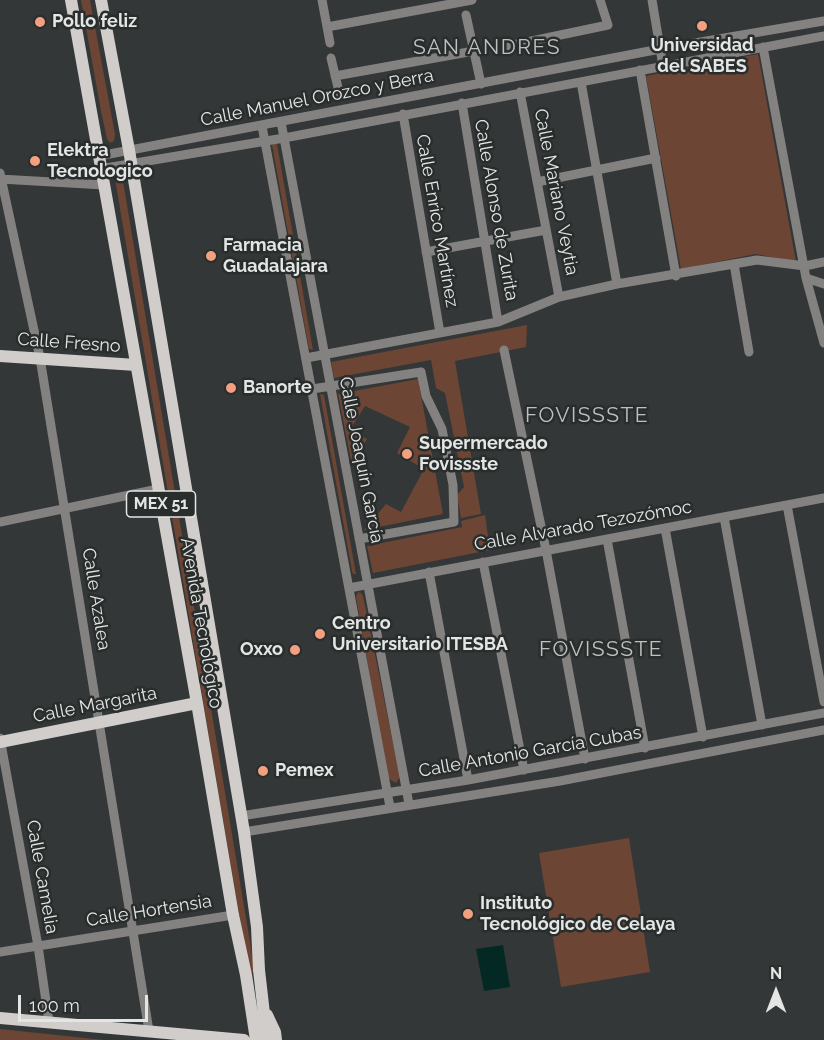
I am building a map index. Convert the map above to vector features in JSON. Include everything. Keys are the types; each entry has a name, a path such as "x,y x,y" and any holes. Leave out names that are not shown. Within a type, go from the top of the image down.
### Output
{"main road":[{"name":"Avenida Tecnológico","path":"71,0 233,915 267,1040"},
{"name":"Avenida Tecnológico","path":"101,0 129,150 244,832 257,927 256,1040"},
{"name":"Calle Fresno","path":"0,356 136,365"},
{"name":"Calle Margarita","path":"0,741 197,704"},
{"path":"0,1018 245,1040 257,1007"},
{"path":"257,1007 275,1032 276,1040"}],"street":[{"path":"322,0 330,43"},
{"path":"327,27 470,0"},
{"path":"508,46 608,25 600,0"},
{"path":"652,0 663,66"},
{"path":"466,15 481,84"},
{"name":"Calle Manuel Orozco y Berra","path":"99,156 660,49 824,21"},
{"name":"Calle Manuel Orozco y Berra","path":"100,169 284,138 763,47 823,39"},
{"path":"763,47 806,278 824,343"},
{"path":"335,76 474,51"},
{"path":"331,58 340,96"},
{"path":"640,70 676,276"},
{"path":"581,82 617,284"},
{"name":"Calle Mariano Veytia","path":"520,92 559,297"},
{"name":"Calle Alonso de Zurita","path":"462,103 498,322"},
{"name":"Calle Enrico Martínez","path":"403,114 440,333"},
{"name":"Calle Joaquín García","path":"281,122 409,804"},
{"name":"Calle Joaquín García","path":"262,126 390,807"},
{"path":"537,182 656,158"},
{"path":"0,177 104,185"},
{"name":"Calle Azalea","path":"0,177 40,358 149,1032"},
{"path":"426,252 546,230"},
{"path":"306,358 498,322 559,297 617,284 676,276 757,260 805,266 824,262"},
{"path":"734,264 749,352"},
{"path":"806,278 824,284"},
{"path":"504,350 546,550 585,759"},
{"path":"312,389 421,372 426,396 442,429 453,485 454,522 359,540"},
{"path":"0,522 158,489"},
{"name":"Calle Alvarado Tezozómoc","path":"349,588 824,498"},
{"path":"787,505 824,702"},
{"path":"724,517 762,725"},
{"path":"665,528 703,737"},
{"path":"607,539 645,748"},
{"path":"483,562 525,770"},
{"path":"429,572 468,780"},
{"name":"Calle Antonio García Cubas","path":"241,816 525,770 824,713"},
{"name":"Calle Antonio García Cubas","path":"244,832 560,781 824,730"},
{"name":"Calle Camelia","path":"0,741 38,946 49,1022"},
{"path":"556,764 560,781"},
{"path":"337,801 339,816"},
{"name":"Calle Hortensia","path":"0,952 233,915"}],"shaded area":[{"path":"81,0 90,0 115,134 114,141 110,143 107,139 101,111"},
{"path":"758,54 796,262 756,254 681,269 646,76"},
{"path":"275,143 313,350 309,349 272,145"},
{"path":"117,176 123,181 255,972 249,973 115,179"},
{"path":"527,325 526,347 455,361 481,514 461,518 457,495 464,487 445,393 436,388 431,360 334,378 331,362"},
{"path":"418,379 443,514 364,530 386,504 401,512 424,469 397,453 410,427 365,406 350,430 367,439 352,465 338,394"},
{"path":"320,394 324,395 356,574 352,571"},
{"path":"485,515 490,550 373,573 367,546 462,527 461,521"},
{"path":"358,592 363,596 400,777 396,783 389,779 387,773 356,597"},
{"path":"629,838 650,972 561,987 539,853"},
{"path":"503,945 510,987 484,991 476,949"},
{"path":"0,1029 104,1040 0,1040"}],"place":[{"name":"Pollo feliz","path":"40,22"},
{"name":"Universidad del SABES","path":"702,26"},
{"name":"Elektra Tecnologico","path":"35,161"},
{"name":"Farmacia Guadalajara","path":"211,256"},
{"name":"Banorte","path":"231,388"},
{"name":"Supermercado Fovissste","path":"407,454"},
{"name":"Centro Universitario ITESBA","path":"320,634"},
{"name":"Oxxo","path":"295,650"},
{"name":"Pemex","path":"263,771"},
{"name":"Instituto Tecnológico de Celaya","path":"468,914"}],"district":[{"name":"SAN ANDRES","path":"487,48"},
{"name":"FOVISSSTE","path":"587,416"},
{"name":"FOVISSSTE","path":"601,650"}]}
